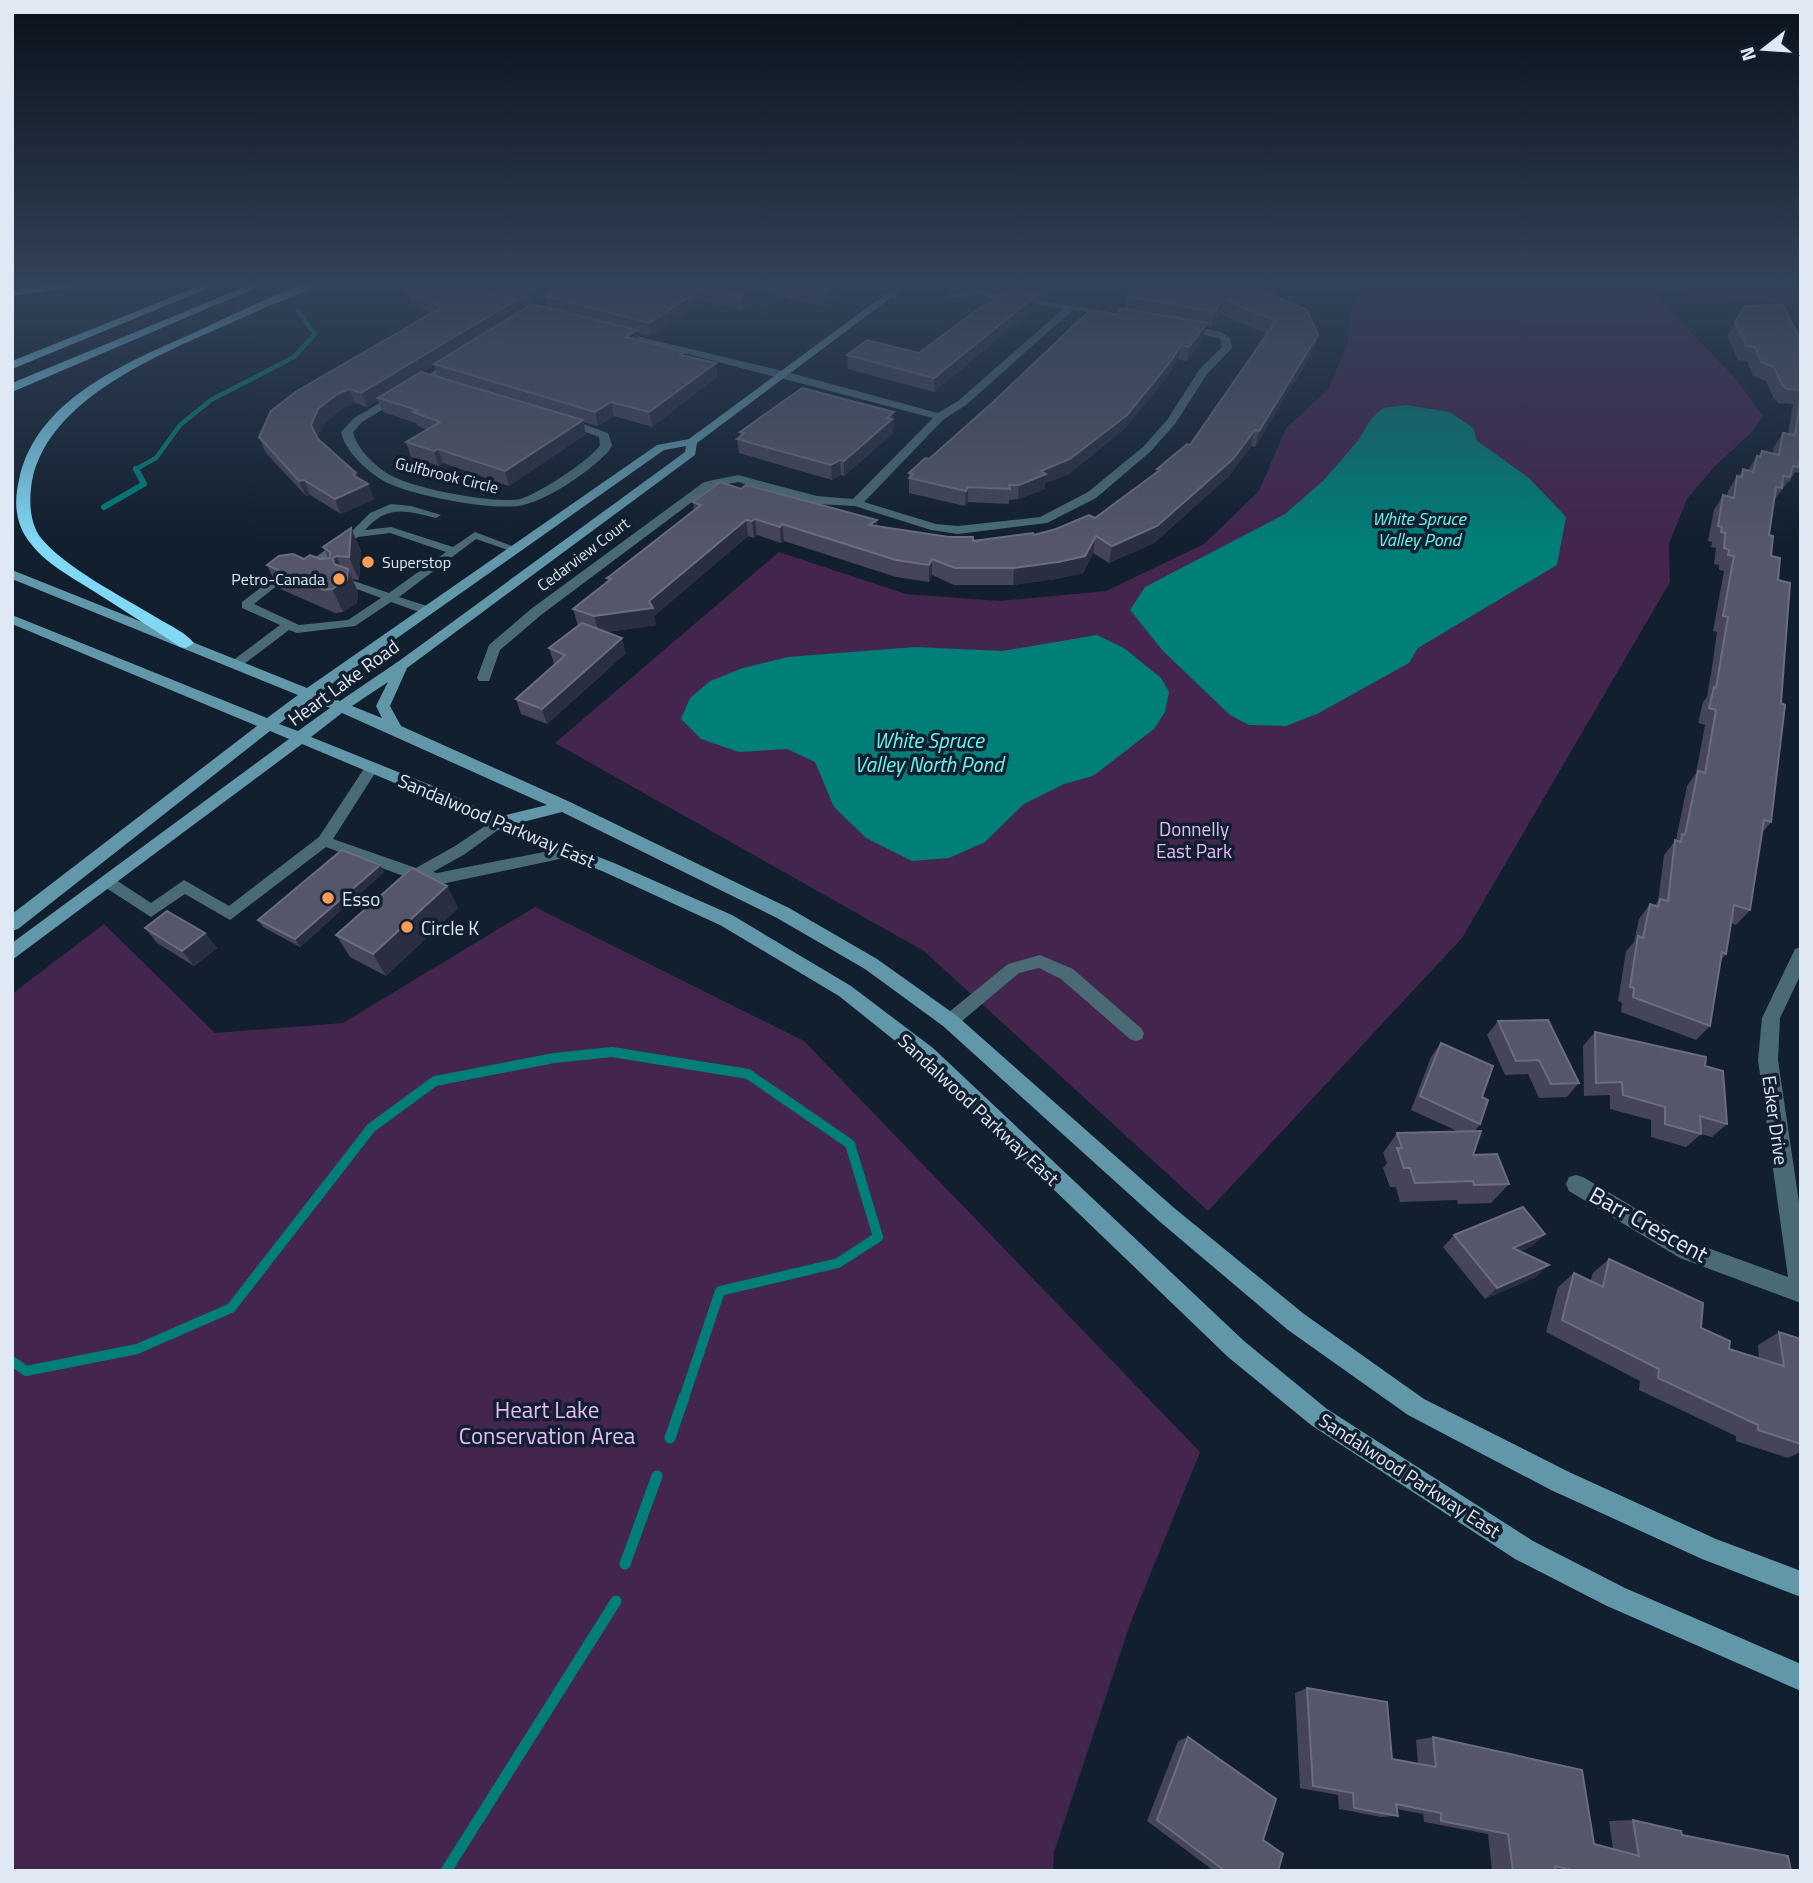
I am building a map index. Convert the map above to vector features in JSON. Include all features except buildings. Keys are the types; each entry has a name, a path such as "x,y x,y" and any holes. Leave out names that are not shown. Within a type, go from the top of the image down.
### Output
{"highway":[{"path":"12,388 58,369"},
{"path":"131,369 85,396 46,432 34,450 29,465 23,485 22,505 26,524 36,541 64,565 186,643"}],"main road":[{"name":"Heart Lake Road","path":"12,924 308,694 662,447 692,442 790,369"},
{"name":"Heart Lake Road","path":"12,953 341,707 404,664 691,453 692,442"},
{"name":"Sandalwood Parkway East","path":"12,575 395,729 564,806 783,913 871,964 950,1021 1166,1214 1296,1322 1416,1407 1560,1481 1711,1550 1801,1584"},
{"name":"Sandalwood Parkway East","path":"12,619 372,767 497,824 726,920 845,991 926,1054 1086,1209 1237,1349 1319,1417 1524,1550 1616,1597 1801,1678"},
{"path":"395,729 383,706 404,664"},
{"path":"497,824 564,806"}],"street":[{"name":"Gulfbrook Circle","path":"443,369 358,420 347,432 350,442 389,479 498,504 532,499 603,451 606,445 604,435 597,431 553,417"},
{"path":"762,369 940,417"},
{"path":"1001,369 962,403 940,417 856,503 935,527 958,530 1043,520 1092,495 1147,449 1171,422 1206,369"},
{"path":"425,380 442,385"},
{"name":"Cedarview Court","path":"484,678 495,648 536,612 708,484 738,478 816,500 856,503"},
{"name":"Esker Drive","path":"1801,954 1771,1018 1768,1060 1801,1292"},
{"name":"Barr Crescent","path":"1576,1184 1688,1251 1801,1292"}],"lane":[{"path":"436,515 388,506 369,516 355,534 310,566 285,575 246,605 297,629 351,622 475,536 514,549"},
{"path":"355,534 390,530 454,551"},
{"path":"310,566 322,571"},
{"path":"350,583 426,610"},
{"path":"236,664 288,625"},
{"path":"108,882 151,911 184,886 230,914 324,841 372,767"},
{"path":"419,873 460,850 497,824"},
{"path":"324,841 403,870 437,879 569,852"},
{"path":"950,1021 1014,968 1040,961 1067,974 1136,1034"}],"green space":[{"name":"Donnelly East Park","path":"1337,369 1726,369 1763,416 1752,432 1715,466 1687,499 1669,544 1670,582 1462,938 1208,1211 924,951 555,743 779,552 906,594 999,601 1106,591 1204,544 1259,491 1286,428 1328,390"},
{"name":"Heart Lake Conservation Area","path":"535,907 804,1041 1200,1452 1130,1624 1054,1852 1053,1871 12,1871 12,994 104,924 215,1033 343,1023"}],"water":[{"name":"White Spruce Valley Pond","path":"1406,405 1450,412 1473,428 1477,441 1529,478 1566,517 1557,565 1418,648 1409,663 1317,714 1286,726 1249,725 1230,715 1163,651 1130,610 1145,587 1285,514 1324,480 1357,442 1372,418 1383,408"},
{"name":"White Spruce Valley North Pond","path":"1097,635 1124,648 1161,678 1169,692 1165,712 1154,729 1093,776 1064,784 1024,804 985,842 949,858 912,861 866,838 834,807 815,762 787,749 739,752 701,739 681,719 690,698 710,681 743,668 788,657 915,647 1002,651"}],"waterway":[{"path":"136,469 156,458 180,425 211,400 271,369"},
{"path":"104,507 144,484 136,469"},
{"path":"12,1361 26,1371 137,1349 231,1308 371,1128 435,1081 554,1058 612,1052 748,1074 850,1144 878,1237 838,1263 720,1291 684,1398"},
{"path":"670,1438 684,1397"},
{"path":"625,1564 657,1476"},
{"path":"446,1871 616,1601"}],"place":[{"name":"Superstop","path":"368,562"},
{"name":"Petro-Canada","path":"339,579"},
{"name":"Esso","path":"328,898"},
{"name":"Circle K","path":"407,927"}]}
